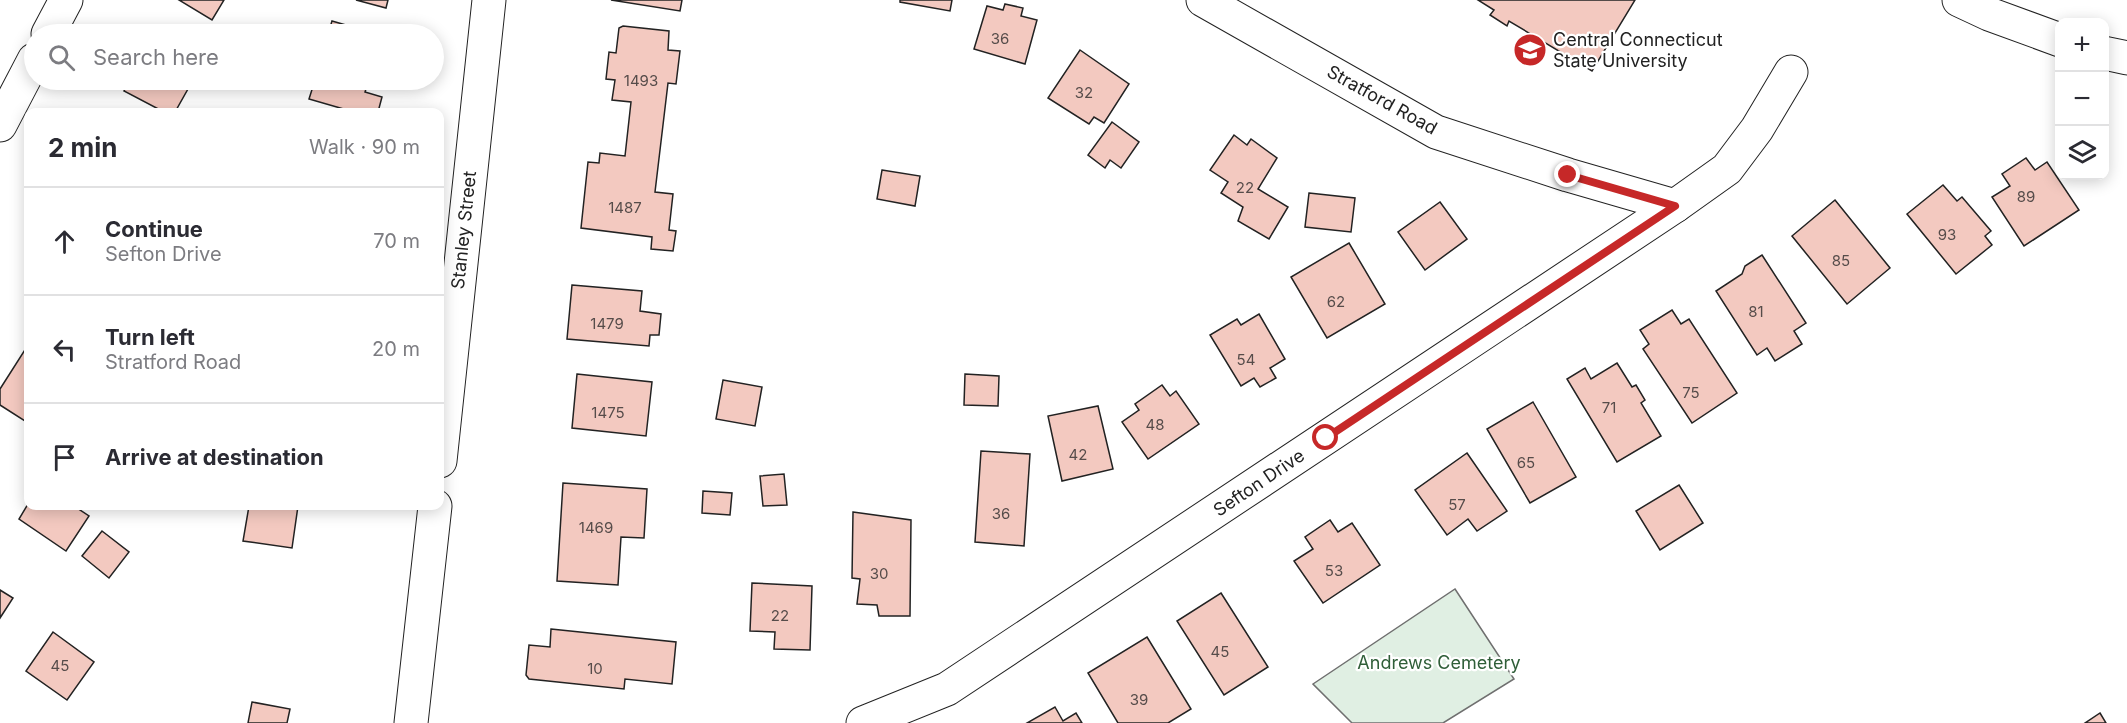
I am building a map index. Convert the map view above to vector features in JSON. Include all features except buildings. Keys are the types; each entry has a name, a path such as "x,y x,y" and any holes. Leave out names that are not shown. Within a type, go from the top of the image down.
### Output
{"street":[{"path":"53,24 66,0"},
{"name":"Stanley Street","path":"444,423 489,0"},
{"name":"Stratford Road","path":"1203,0 1436,132 1675,206"},
{"path":"1959,0 1989,14 2055,38"},
{"path":"2109,54 2127,58"},
{"name":"Sefton Drive","path":"863,723 947,689 1675,206 1727,169 1757,129 1791,72"},
{"path":"0,125 24,79"},
{"path":"411,723 435,510"}],"green space":[{"name":"Andrews Cemetery","path":"1455,589 1514,679 1443,723 1352,723 1313,684"}],"place":[{"name":"Central Connecticut State University","path":"1530,50"}],"route":[{"path":"1326,438 1675,206 1568,175"}]}
